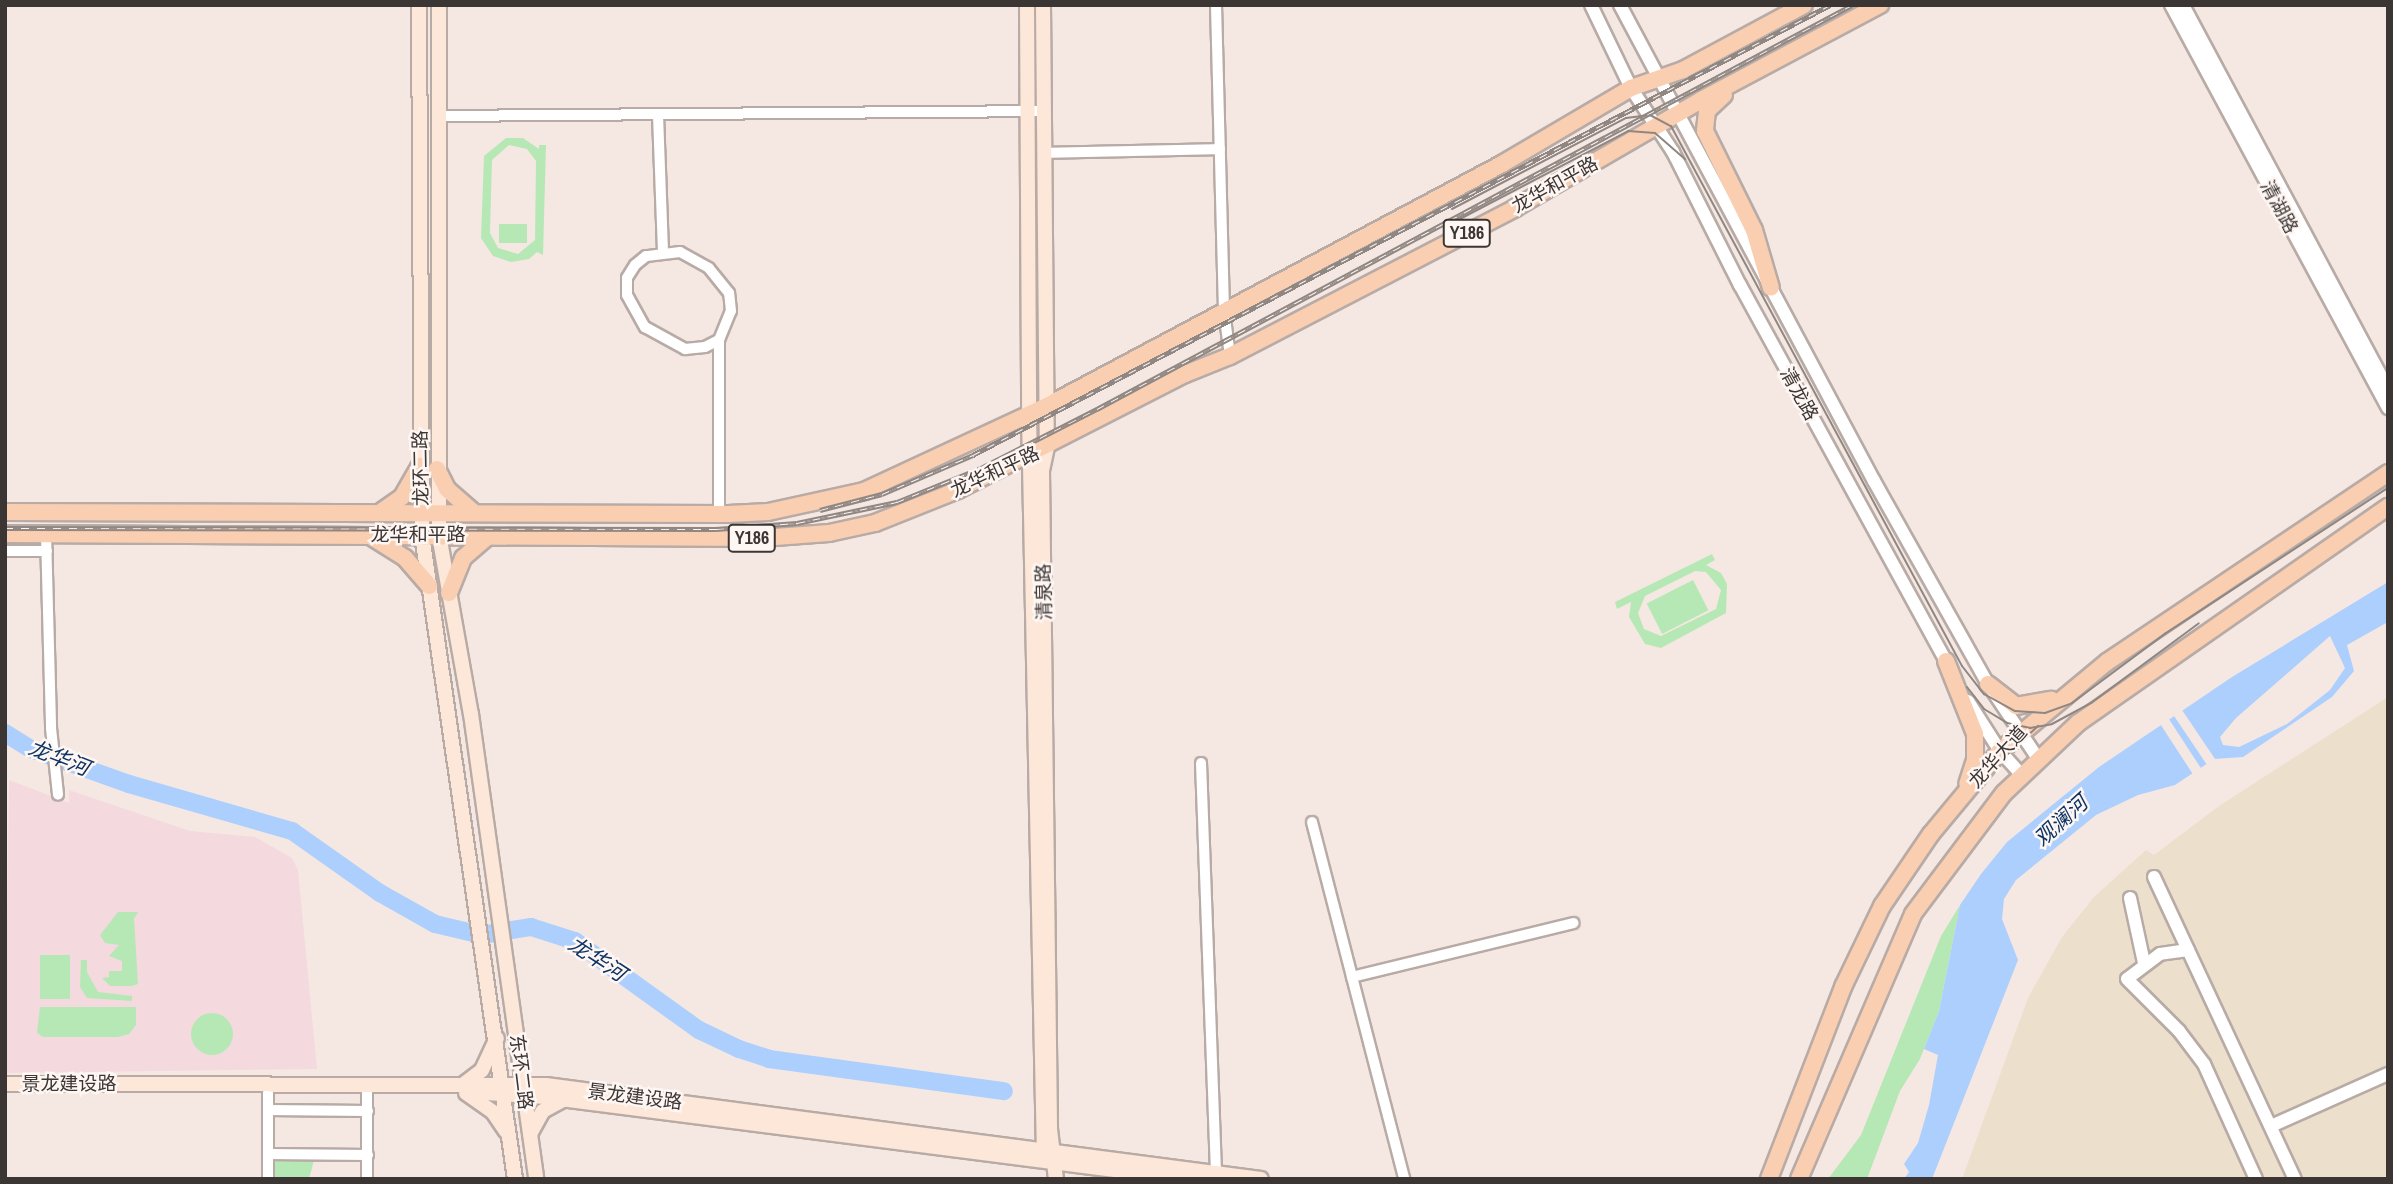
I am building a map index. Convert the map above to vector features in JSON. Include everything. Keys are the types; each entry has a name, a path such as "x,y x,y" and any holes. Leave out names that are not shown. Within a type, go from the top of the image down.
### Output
{"main road":[{"name":"龙环二路","path":"419,5 420,466 430,512 439,535 506,964"},
{"name":"龙环二路","path":"439,5 437,469 430,512 422,535 487,967"},
{"name":"清泉路","path":"1027,5 1029,415 1049,1156 1056,1179"},
{"name":"清泉路","path":"1043,5 1047,447 1042,471 1049,1156 1047,1179"},
{"name":"龙华和平路","path":"5,512 719,514 768,512 864,491 1045,407 1502,164 1631,88 1684,70 1804,5"},
{"name":"龙华和平路","path":"5,534 47,543 368,535 762,538 830,533 907,511 1031,455 1185,374 1230,356 1515,208 1756,71 1880,5"},
{"path":"1756,71 1715,101 1704,122 1709,143 1754,230 1771,288"},
{"path":"382,511 402,497 420,466"},
{"path":"437,469 447,489 473,512"},
{"name":"龙华大道","path":"1769,1179 1843,986 1882,906 1959,801 2000,751 2019,731 2069,692 2190,603 2388,473"},
{"name":"龙华大道","path":"1799,1179 1875,994 1922,899 2021,774 2038,757 2126,688 2388,508"},
{"path":"368,535 405,558 429,586"},
{"path":"449,593 463,558 488,536"},
{"path":"1946,661 1976,742 1974,768 1959,801"},
{"path":"1988,684 2005,701 2022,708 2069,692"},
{"name":"东环二路","path":"506,964 536,1179"},
{"name":"东环二路","path":"487,967 515,1179"},
{"path":"497,1037 482,1070 464,1088 493,1112 509,1139"},
{"name":"景龙建设路","path":"5,1084 503,1088 1049,1156 1185,1179"},
{"name":"景龙建设路","path":"5,1093 368,1093 464,1088"},
{"name":"景龙建设路","path":"523,1090 564,1099 1216,1176 1261,1179"},
{"path":"529,1135 543,1111 564,1099"}],"street":[{"path":"1216,5 1224,311 1230,356"},
{"name":"清龙路","path":"1591,5 1631,88 1659,127 1740,285 1946,661 2000,751 2021,774"},
{"name":"清龙路","path":"1620,5 1657,78 1988,684 2038,757"},
{"name":"清湖路","path":"2171,5 2388,408"},
{"name":"清湖路","path":"2183,5 2388,389"},
{"path":"439,116 1044,111"},
{"path":"658,115 663,251"},
{"path":"1044,153 1220,149"},
{"path":"719,340 705,347 685,349 645,327 632,309 627,278 646,256 663,251 698,259 721,281 729,293 730,311 719,340 719,514"},
{"path":"5,551 47,543 51,728 57,791"},
{"path":"1201,763 1216,1176"},
{"path":"1311,822 1404,1179"},
{"path":"2154,877 2295,1179"},
{"path":"2130,898 2144,963"},
{"path":"1352,977 1574,923"},
{"path":"2188,950 2160,954 2144,963 2126,979 2179,1031 2204,1064 2256,1179"},
{"path":"2271,1126 2388,1074"},
{"path":"268,1093 268,1179"},
{"path":"368,1093 368,1179"},
{"path":"268,1110 368,1111"},
{"path":"268,1154 368,1155"}],"shaded area":[{"path":"2388,697 2388,1179 1962,1179 2028,998 2062,937 2094,897 2146,850 2154,855 2219,806"},
{"path":"9,780 69,803 69,790 190,831 255,837 292,858 298,870 317,1069 5,1073"}],"green space":[{"path":"506,138 523,138 539,149 539,145 546,145 543,255 537,252 529,259 511,262 493,256 481,238 484,156","holes":["509,145 527,149 536,161 535,240 518,254 498,248 490,233 492,160"]},
{"path":"499,224 527,224 527,243 499,243"},
{"path":"1712,554 1715,560 1706,565 1721,573 1727,584 1726,613 1661,648 1645,644 1629,617 1631,602 1617,609 1615,602","holes":["1695,571 1706,572 1721,590 1716,609 1661,636 1644,629 1638,613 1645,596"]},
{"path":"1693,580 1708,610 1662,634 1647,604"},
{"path":"1960,905 1939,1011 1920,1059 1900,1091 1867,1179 1828,1179 1861,1135 1941,936"},
{"path":"118,912 138,912 134,919 138,984 132,986 110,986 102,978 109,977 109,971 122,971 122,961 109,956 119,945 105,943 100,935"},
{"path":"40,955 70,955 70,999 40,999"},
{"path":"81,960 87,960 87,972 98,992 132,996 132,1001 87,998 80,987"},
{"path":"40,1007 136,1007 136,1025 129,1034 118,1037 43,1037 37,1033"},
{"path":"212,1013 227,1019 233,1034 227,1049 212,1055 197,1049 191,1034 197,1019"},
{"path":"308,1155 314,1160 309,1179 273,1179 272,1157"}],"water":[{"name":"观澜河","path":"2388,582 2388,622 2347,645 2354,671 2332,697 2243,757 2214,759 2175,785 2138,795 2096,815 2016,880 2004,899 2002,919 2018,960 1932,1179 1904,1179 1909,1172 1904,1164 1918,1143 1929,1105 1938,1055 1924,1049 1939,1011 1960,905 2007,842 2099,767 2232,677","holes":["2330,636 2345,668 2330,690 2287,724 2239,747 2223,745 2220,737 2236,718"]}],"pier":[{"path":"2180,707 2217,762 2209,767 2172,713"},
{"path":"2167,716 2203,771 2195,777 2159,721"}],"waterway":[{"name":"龙华河","path":"5,733 31,749 129,784 292,831 380,893 435,924 482,935 531,927 575,941 699,1030 739,1049 769,1059 1004,1091"}],"tram line":[{"path":"1452,209 1626,118 1650,115 1671,126 1962,666 1984,694 2015,711 2045,713 2072,703 2166,633 2388,488"},
{"path":"1458,220 1628,131 1655,133 1685,159"},
{"path":"1967,687 1984,709 2007,723 2030,728 2052,724 2091,703 2199,623"},
{"path":"1984,776 2038,726"}],"railway":[{"path":"820,510 882,494 973,455 1830,5"},
{"path":"5,528 716,529 797,523 897,502 983,467 1097,409 1852,5"}]}
